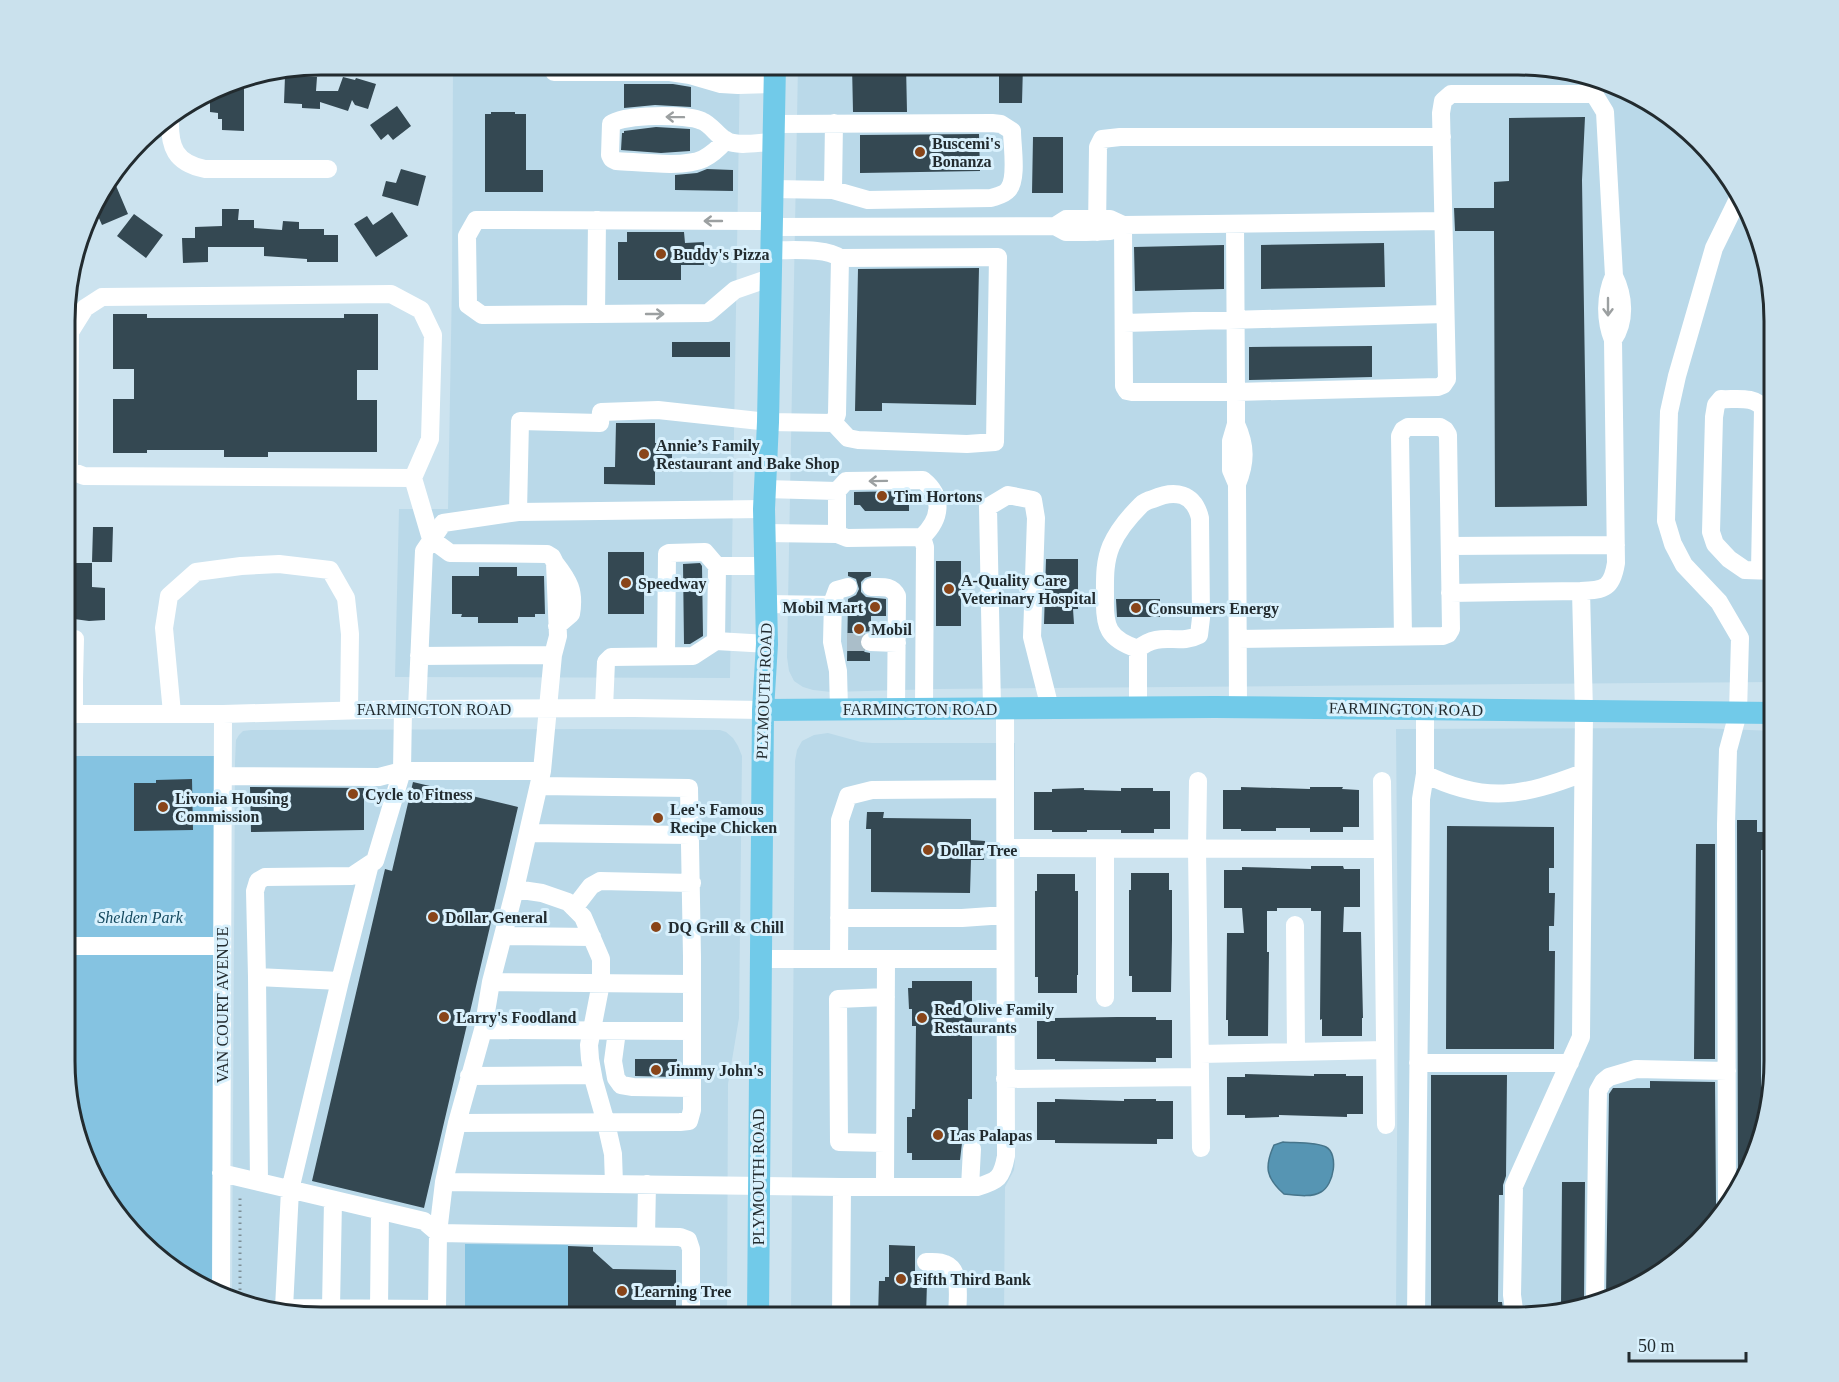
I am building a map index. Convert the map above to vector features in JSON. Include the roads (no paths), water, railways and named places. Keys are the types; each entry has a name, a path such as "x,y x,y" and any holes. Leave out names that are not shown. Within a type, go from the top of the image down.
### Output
{"main road":[{"name":"PLYMOUTH ROAD","path":"758,1307 763,710 767,644 765,499 775,75"},
{"name":"FARMINGTON ROAD","path":"763,710 1138,707 1764,713"}],"street":[{"path":"690,75 721,84 738,85 772,75"},
{"path":"1123,225 1124,387 1127,391 1236,392 1443,386 1447,379 1441,113 1443,101 1451,94 1594,94 1605,112 1614,276 1622,295 1622,321 1613,340 1616,562 1611,582 1598,591 1450,593"},
{"path":"726,140 715,152 702,160 673,164 616,161 610,155 611,124 615,120 632,117 694,118 712,126 726,140 736,143 773,133 834,123 992,123 1002,124 1012,131 1013,177 1008,191 991,198 868,200 833,190 772,189"},
{"path":"833,190 834,123"},
{"path":"170,127 170,137 177,156 193,166 216,169 328,169"},
{"path":"1097,225 1098,147 1102,139 1238,136 1442,137"},
{"path":"1727,1190 1726,825 1728,750 1738,713 1740,638 1719,602 1683,565 1666,521 1669,412 1677,376 1714,248 1735,205"},
{"path":"770,278 735,290 708,313 482,315 468,305 467,236 476,220 1055,226 1066,232 1097,225 1110,231 1123,225 1443,221"},
{"path":"596,314 597,220"},
{"path":"1235,224 1236,424 1231,441 1231,470 1237,484 1238,708"},
{"path":"518,512 520,421 600,423 601,412 658,410 768,422 834,423 848,438 858,440 967,444 995,442 998,256 840,258 834,254 817,251 771,250"},
{"path":"834,423 837,414 840,258"},
{"path":"75,323 84,308 102,297 391,294 421,310 433,335 430,439 413,478 431,539 450,553 547,554 555,563 558,636 553,655 541,779 491,982 483,1030 469,1076 444,1182 438,1233 437,1307"},
{"path":"1124,323 1445,314"},
{"path":"1764,449 1763,409 1760,403 1755,400 1721,399 1716,405 1714,417 1711,532 1715,544 1729,559 1745,570 1764,570"},
{"path":"1238,639 1403,636 1448,634 1451,629 1448,435 1440,427 1408,427 1402,430 1400,436 1403,636"},
{"path":"75,472 84,476 413,478"},
{"path":"259,1182 255,891 258,880 265,877 352,876 375,861 402,771 419,656 424,551 431,539 443,524 518,512 765,499 837,491 846,481 923,480 932,487 937,500 938,512 932,527 922,537 847,538 837,534 765,533"},
{"path":"837,491 837,534"},
{"path":"1138,649 1123,644 1108,629 1104,611 1107,556 1120,531 1142,503 1162,495 1173,493 1181,495 1187,497 1198,508 1200,518 1201,618 1199,635 1185,639 1158,638 1145,643 1138,649 1138,707"},
{"path":"444,1182 977,1187 994,1182 1003,1171 1006,1156 1005,789 988,507 1008,495 1033,500 1036,518 1032,638 1050,708"},
{"path":"922,537 925,547 924,709"},
{"path":"1450,546 1616,545"},
{"path":"666,656 667,555 669,553 705,552 717,566 716,641"},
{"path":"172,713 164,628 169,596 196,572 279,564 330,570 346,598 351,634 349,709"},
{"path":"717,566 765,566"},
{"path":"839,709 839,642 833,605 837,590 848,587"},
{"path":"871,587 888,587 894,590 897,596 896,709"},
{"path":"1514,1307 1514,1186 1581,1037 1584,711 1581,591"},
{"path":"766,604 833,605"},
{"path":"604,708 606,662 611,657 693,656 716,641 767,644"},
{"path":"870,642 897,643"},
{"path":"419,656 553,655"},
{"name":"FARMINGTON ROAD","path":"75,714 223,714 349,709 763,710"},
{"path":"1416,1307 1421,800 1425,774 1425,710"},
{"name":"VAN COURT AVENUE","path":"220,1285 223,714"},
{"path":"223,776 379,777 402,771 690,788 692,1110 689,1121 457,1123"},
{"path":"1425,774 1449,786 1472,792 1504,794 1533,791 1583,773"},
{"path":"1198,781 1201,1148"},
{"path":"1382,781 1386,1125"},
{"path":"839,959 840,820 848,795 872,790 1005,789"},
{"path":"528,833 691,835"},
{"path":"1005,848 1382,849"},
{"path":"1105,849 1105,998"},
{"path":"284,1304 290,1190 370,864"},
{"path":"574,908 591,886 600,881 692,884"},
{"path":"515,889 542,893 568,902 583,917 601,959 601,983 590,1045 593,1076 613,1154 614,1184"},
{"path":"839,918 962,918 1005,915"},
{"path":"1295,926 1296,1052"},
{"path":"503,936 592,937"},
{"path":"75,946 222,946"},
{"path":"760,959 1005,959"},
{"path":"885,1186 886,959"},
{"path":"257,977 340,981"},
{"path":"491,982 692,984"},
{"path":"885,1143 839,1142 838,999 886,997"},
{"path":"483,1030 692,1031"},
{"path":"617,1031 613,1061 616,1078 621,1084 633,1087 692,1088"},
{"path":"1200,1054 1384,1050"},
{"path":"1418,1063 1570,1063"},
{"path":"1595,1295 1598,1091 1603,1082 1609,1077 1636,1069 1727,1071"},
{"path":"469,1076 593,1076"},
{"path":"1005,1079 1200,1077"},
{"path":"970,1186 972,1149"},
{"path":"221,1173 424,1221 438,1233 680,1237 688,1240 691,1249 691,1307"},
{"path":"646,1236 647,1184"},
{"path":"841,1307 842,1187"},
{"path":"331,1307 333,1200"},
{"path":"379,1307 380,1211"},
{"path":"926,1262 947,1264 953,1270 957,1278 957,1307"}],"tunnel":[{"path":"847,642 870,642"}],"place":[{"name":"Buscemi's Bonanza","path":"920,152"},
{"name":"Buddy's Pizza","path":"661,254"},
{"name":"Annie’s Family Restaurant and Bake Shop","path":"644,454"},
{"name":"Tim Hortons","path":"882,496"},
{"name":"Speedway","path":"626,583"},
{"name":"A-Quality Care Veterinary Hospital","path":"949,589"},
{"name":"Mobil Mart","path":"875,607"},
{"name":"Consumers Energy","path":"1136,608"},
{"name":"Mobil","path":"859,629"},
{"name":"Cycle to Fitness","path":"353,794"},
{"name":"Livonia Housing Commission","path":"163,807"},
{"name":"Lee's Famous Recipe Chicken","path":"658,818"},
{"name":"Dollar Tree","path":"928,850"},
{"name":"Dollar General","path":"433,917"},
{"name":"DQ Grill & Chill","path":"656,927"},
{"name":"Larry's Foodland","path":"444,1017"},
{"name":"Red Olive Family Restaurants","path":"922,1018"},
{"name":"Jimmy John's","path":"656,1070"},
{"name":"Las Palapas","path":"938,1135"},
{"name":"Fifth Third Bank","path":"901,1279"},
{"name":"Learning Tree","path":"622,1291"}],"park label":[{"name":"Shelden Park","path":"140,917"}]}
